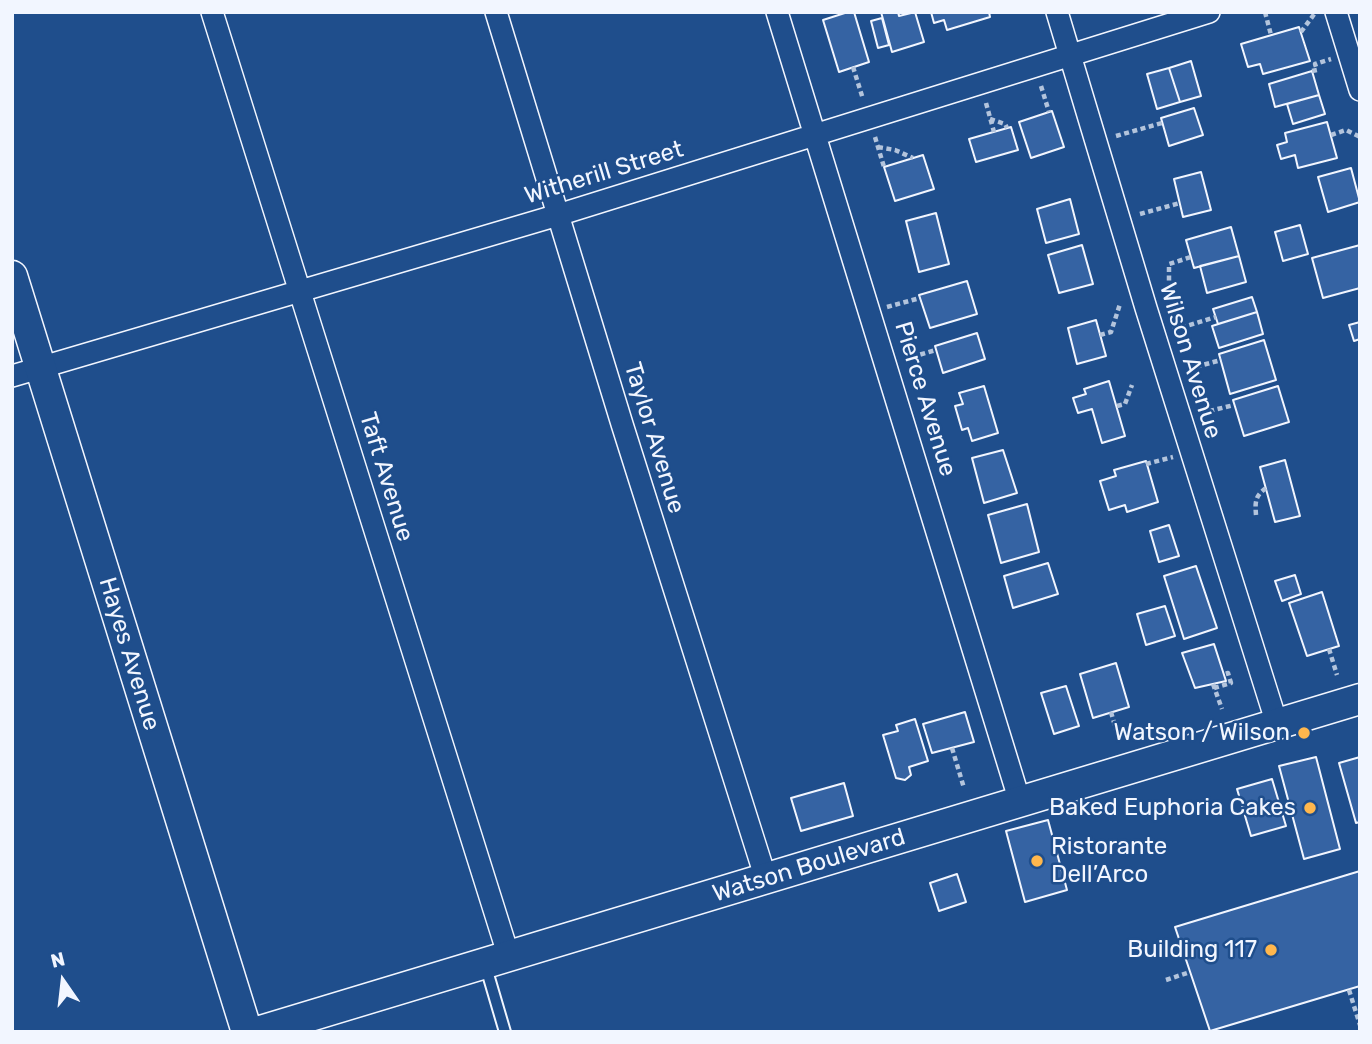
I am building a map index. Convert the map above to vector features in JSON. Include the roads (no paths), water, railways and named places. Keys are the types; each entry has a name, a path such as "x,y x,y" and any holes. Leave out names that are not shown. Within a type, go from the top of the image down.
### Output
{"street":[{"name":"Taft Avenue","path":"212,12 300,291 497,961"},
{"name":"Taylor Avenue","path":"496,12 766,879"},
{"name":"Pierce Avenue","path":"777,12 1020,802"},
{"name":"Wilson Avenue","path":"1057,12 1154,335 1277,724"},
{"name":"Witherill Street","path":"12,376 558,215 1209,12"},
{"path":"1336,12 1360,90"},
{"name":"Hayes Avenue","path":"12,276 247,1032"},
{"name":"Watson Boulevard","path":"257,1032 1360,699"}],"lane":[{"path":"497,961 505,1032"}],"place":[{"name":"Watson / Wilson","path":"1304,733"},
{"name":"Baked Euphoria Cakes","path":"1310,808"},
{"name":"Ristorante Dell’Arco","path":"1037,861"},
{"name":"Building 117","path":"1271,950"}]}
